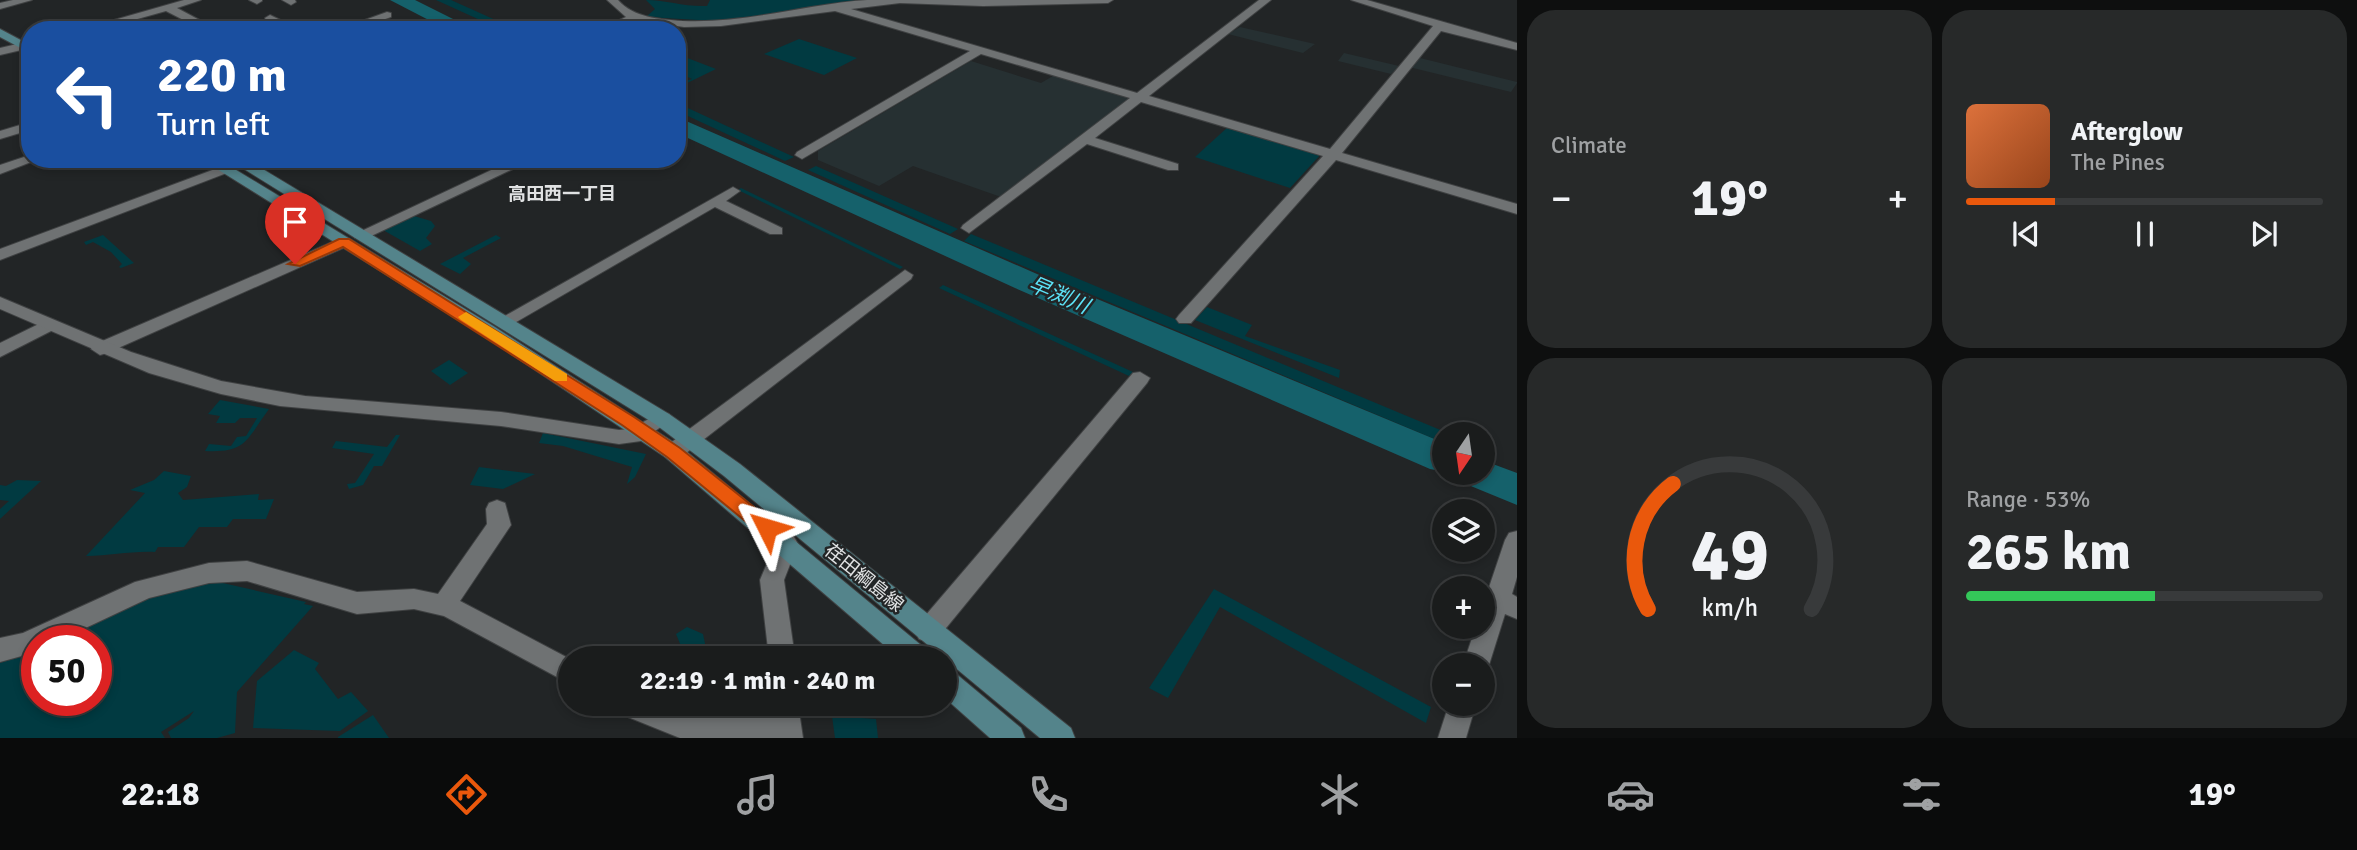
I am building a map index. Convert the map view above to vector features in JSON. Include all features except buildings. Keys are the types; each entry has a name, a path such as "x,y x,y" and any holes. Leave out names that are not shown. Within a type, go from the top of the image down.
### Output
{"main road":[{"path":"0,18 21,38"},
{"path":"0,32 21,41"},
{"name":"荏田綱島線","path":"247,168 342,232 653,426"},
{"name":"荏田綱島線","path":"342,232 505,321 682,446 928,631 1061,738"},
{"name":"荏田綱島線","path":"682,446 786,544 904,646"},
{"path":"957,691 1011,738"}],"street":[{"path":"0,4 9,0"},
{"path":"0,4 27,0"},
{"path":"118,21 197,0"},
{"path":"612,0 625,12 636,17 668,21"},
{"path":"686,23 719,23 834,6 900,0 1108,0"},
{"path":"969,228 1266,0"},
{"path":"1356,0 1395,4 1444,27 1517,47"},
{"path":"834,6 1517,209"},
{"path":"168,8 193,21"},
{"path":"369,21 387,15"},
{"path":"626,21 636,17"},
{"path":"270,18 276,21"},
{"path":"1185,318 1334,153 1437,28 1444,27"},
{"path":"0,52 21,46"},
{"path":"802,155 982,49"},
{"path":"0,135 21,129"},
{"path":"1086,139 1172,167"},
{"path":"0,170 21,163"},
{"path":"0,255 227,168"},
{"path":"100,349 342,232 504,168"},
{"path":"505,321 733,191"},
{"path":"714,201 776,231"},
{"path":"682,446 905,275"},
{"path":"0,302 100,349 199,382 283,400 485,417 619,437 653,426"},
{"path":"0,351 49,325"},
{"path":"928,631 1140,378"},
{"path":"443,606 499,525 497,509"},
{"path":"1482,653 1508,604 1517,542"},
{"path":"780,646 772,580 786,544"},
{"path":"0,650 27,644 144,589 209,573 247,571 357,603 414,599 443,606 558,666"},
{"path":"657,716 682,726 706,728 787,722"},
{"path":"1452,738 1459,716"}],"shaded area":[{"path":"436,0 451,0 498,21 482,21"},
{"path":"646,0 707,6 710,0 875,0 716,21 646,17 655,9"},
{"path":"1240,27 1315,44 1303,53 1228,34"},
{"path":"799,39 857,58 824,75 764,54"},
{"path":"1344,53 1399,66 1391,74 1338,61"},
{"path":"686,57 716,69 686,84 686,81 692,79 686,76"},
{"path":"1416,57 1517,83 1511,92 1409,67"},
{"path":"971,61 1041,83 1058,73 1134,97 1001,197 913,166 879,186 818,160 818,151"},
{"path":"686,107 794,157 785,161 686,115"},
{"path":"1229,126 1322,153 1290,188 1195,157"},
{"path":"816,166 958,229 950,234 808,170"},
{"path":"741,188 903,267 900,269 738,190"},
{"path":"414,216 431,221 435,226 426,238 432,244 420,251 383,230"},
{"path":"971,234 1432,426 1432,438 964,241"},
{"path":"103,235 134,263 121,268 119,267 122,264 111,252 93,242 86,245 84,242"},
{"path":"496,235 501,238 463,258 471,264 460,274 440,264"},
{"path":"943,285 1133,372 1129,376 939,288"},
{"path":"1207,307 1252,325 1245,336 1340,370 1339,378 1195,320"},
{"path":"449,360 468,373 450,385 431,371"},
{"path":"220,400 269,409 250,436 238,447 205,451 209,444 231,446 237,437 246,436 257,418 240,418 235,423 216,423 220,416 208,414"},
{"path":"543,433 646,454 635,477 627,484 632,467 563,446 539,443"},
{"path":"396,435 400,435 382,466 374,466 363,485 349,489 347,484 355,483 374,454 332,448 336,441 387,447"},
{"path":"479,467 535,474 503,489 470,485"},
{"path":"164,471 191,476 187,487 178,493 183,500 259,494 258,500 274,499 266,519 233,519 227,527 199,527 184,547 158,547 155,552 86,556 145,493 130,490 154,480"},
{"path":"17,480 41,481 0,519 0,509 9,501 0,500 0,485 6,486"},
{"path":"205,579 306,602 304,604 313,606 237,692 235,733 217,738 171,738 168,732 189,718 194,711 161,732 165,738 0,738 0,663 21,655 21,716 112,716 112,625 90,625 148,596"},
{"path":"1214,589 1431,707 1426,723 1220,607 1168,698 1149,688"},
{"path":"687,627 703,634 706,646 681,646 676,634"},
{"path":"294,650 319,663 315,669 338,699 351,692 368,711 340,731 253,728 257,681"},
{"path":"373,715 389,738 338,738 338,737"},
{"path":"832,716 876,719 878,738 835,738"}],"waterway":[{"name":"早渕川","path":"399,0 445,21"},
{"name":"早渕川","path":"686,128 1026,281 1432,454"},
{"name":"早渕川","path":"1495,481 1517,490"}],"slow traffic":[{"path":"466,317 561,378"}],"district":[{"name":"高田西一丁目","path":"562,194"}],"route":[{"path":"295,264 344,242 628,421 673,452 767,528"}]}
